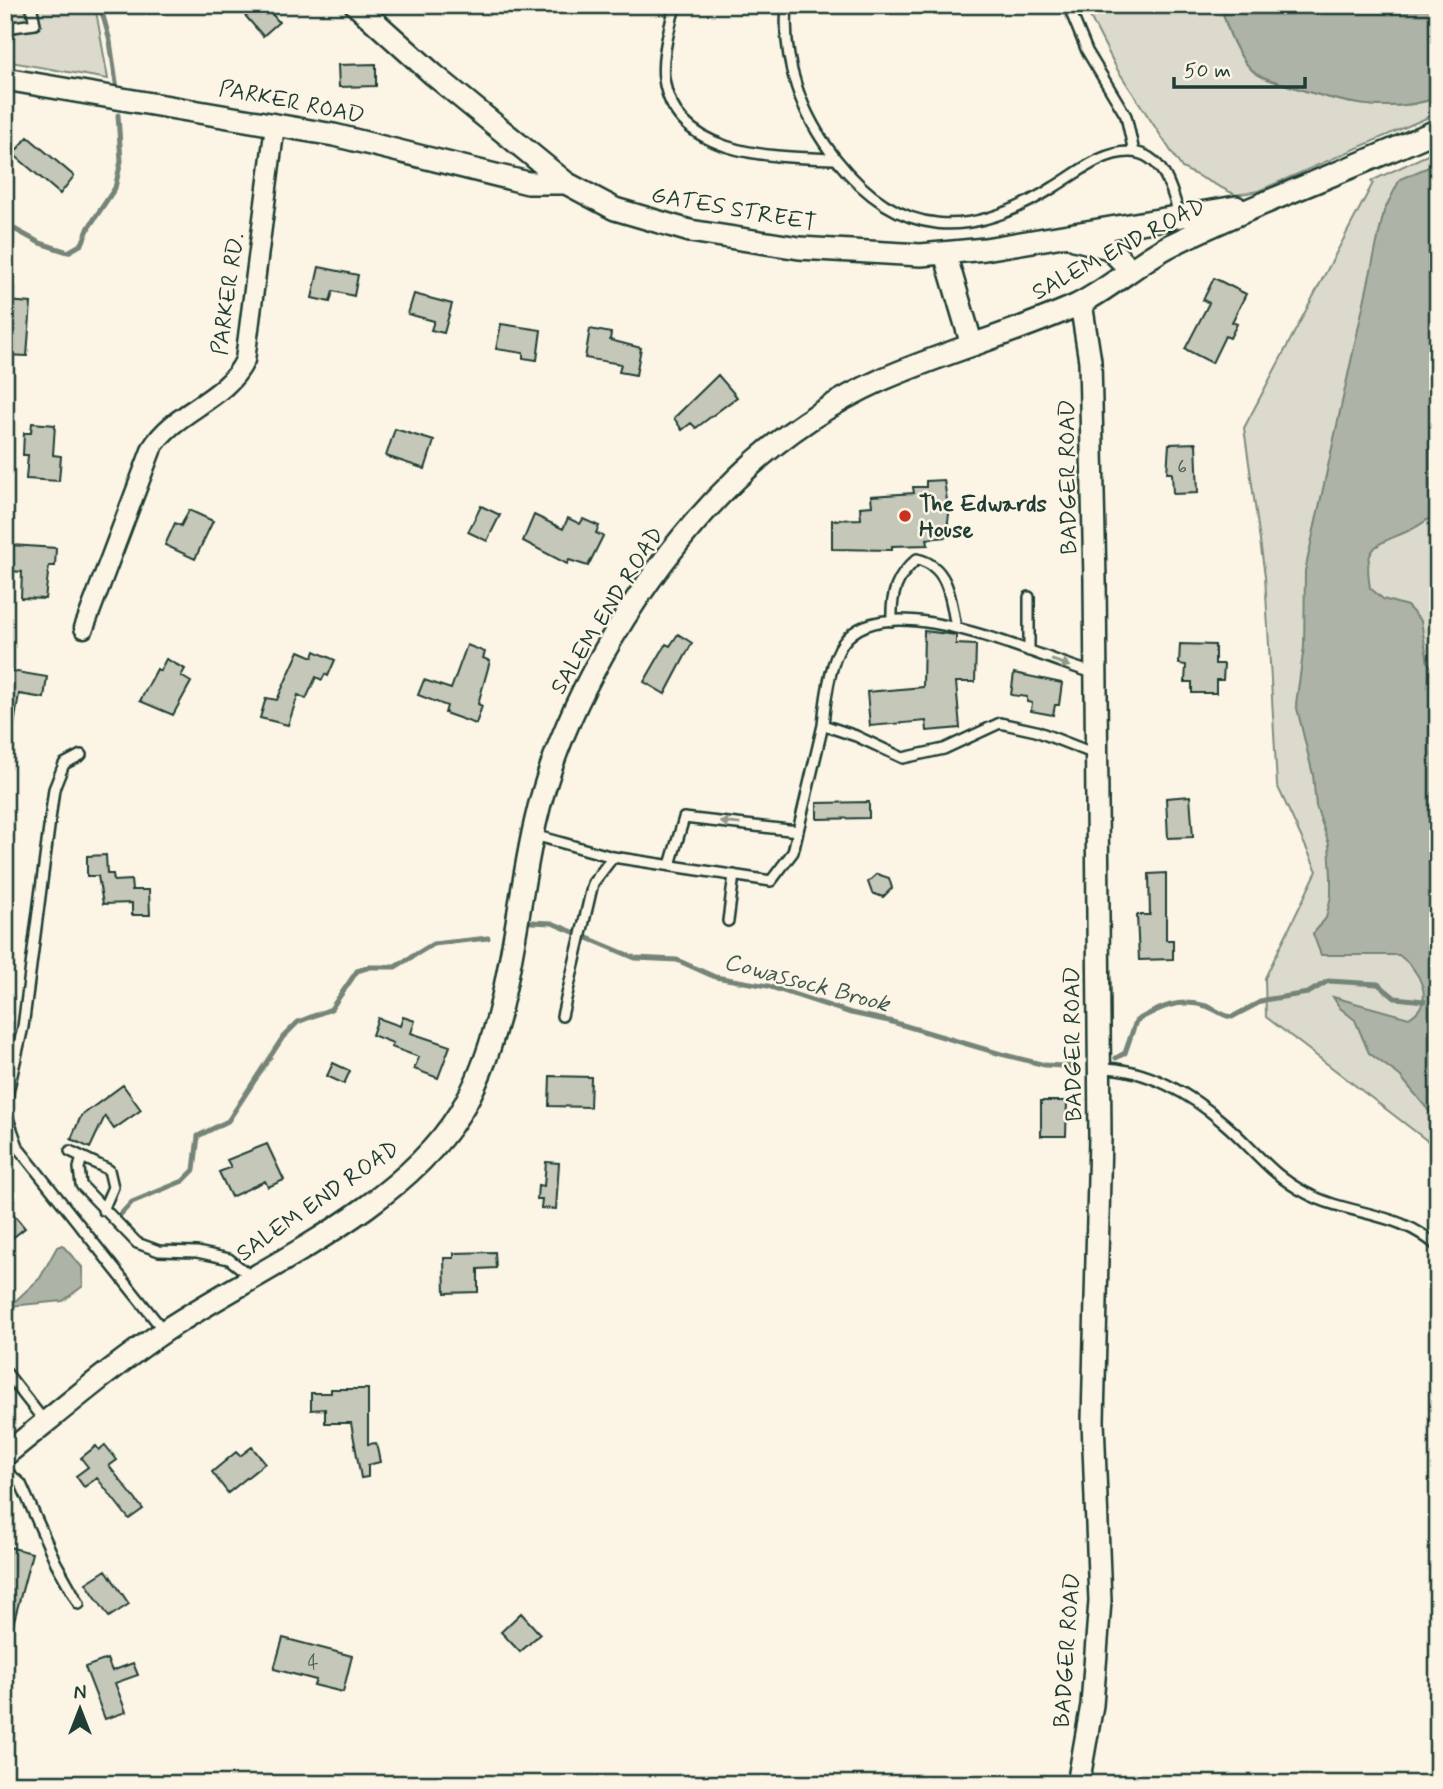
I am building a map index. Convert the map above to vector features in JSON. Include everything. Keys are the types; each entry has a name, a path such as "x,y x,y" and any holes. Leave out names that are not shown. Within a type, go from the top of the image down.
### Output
{"street":[{"name":"GATES STREET","path":"356,5 420,63 566,183 627,214 704,234 851,253 945,254 1273,201"},
{"name":"PARKER ROAD","path":"5,79 377,144 528,183 566,183"},
{"name":"PARKER RD.","path":"84,628 156,442 175,421 230,383 245,360 275,125"},
{"name":"SALEM END ROAD","path":"5,1455 164,1331 322,1235 396,1182 443,1137 474,1087 494,1029 532,835 556,749 588,680 643,593 701,516 753,463 828,408 884,379 1081,303 1177,242 1438,130"},
{"name":"GATES STREET","path":"1048,239 1099,244 1114,252 1131,270"},
{"path":"945,254 972,345"},
{"name":"BADGER ROAD","path":"1079,1784 1092,1705 1100,1601 1093,1421 1099,1069 1091,369 1081,303"}],"lane":[{"path":"5,28 35,24 31,5"},
{"path":"675,5 664,79 675,112 683,124 700,135 765,156 836,159"},
{"path":"787,5 786,44 792,75 817,134 857,184 878,202 904,217 929,224 976,222 1008,212 1098,161 1117,153 1134,152 1149,158 1164,173 1180,216"},
{"path":"1068,5 1087,51 1126,116 1134,152"},
{"path":"892,621 891,597 903,571 917,559 930,562 943,575 956,628"},
{"path":"1029,597 1029,651"},
{"path":"532,835 613,857 771,881 793,852 823,725 826,693 843,643 869,621 956,628 1001,639 1095,673"},
{"path":"823,725 856,736 903,758 944,749 1000,723 1036,731 1095,754"},
{"path":"5,1105 23,1027 54,789 64,764 80,755"},
{"path":"670,865 684,818 798,831"},
{"path":"562,1016 593,883 613,857"},
{"path":"728,921 734,875"},
{"path":"1099,1069 1133,1070 1164,1084 1224,1123 1287,1183 1332,1205 1401,1222 1426,1235 1438,1247"},
{"path":"5,1110 9,1129 19,1149 164,1331"},
{"path":"69,1152 102,1164 113,1178 113,1187 103,1210"},
{"path":"82,1157 79,1168 81,1185 126,1235 146,1248 217,1255 240,1265 253,1278"},
{"path":"5,1371 46,1423"},
{"path":"5,1470 21,1484 55,1563 79,1604"}],"shaded area":[{"path":"5,5 95,5 108,79 5,61"},
{"path":"1084,5 1221,5 1236,47 1245,62 1259,75 1326,97 1364,105 1401,106 1438,97 1438,113 1258,191 1236,195 1182,168 1117,69"},
{"path":"1221,5 1438,5 1438,97 1401,106 1364,105 1326,97 1264,77 1254,72 1240,55 1228,30"},
{"path":"1438,150 1438,575 1432,575 1438,586 1438,1149 1266,1017 1265,978 1317,871 1277,785 1265,576 1244,428 1373,183 1371,181"},
{"path":"1438,163 1438,515 1376,547 1371,553 1368,572 1370,588 1383,599 1407,606 1421,621 1428,663 1438,673 1438,1122 1400,1076 1369,1053 1355,1020 1340,1008 1333,997 1409,1018 1417,1011 1424,995 1419,977 1399,955 1321,955 1313,934 1326,918 1331,896 1329,844 1316,806 1313,775 1296,704 1304,647 1305,571 1384,211 1400,179"},
{"path":"62,1245 82,1267 83,1286 63,1301 10,1306 40,1278 57,1247"}],"building":[{"path":"236,5 264,5 279,22 263,36"},
{"path":"376,64 376,86 339,87 338,65"},
{"path":"28,137 74,176 60,194 13,154"},
{"path":"319,267 358,275 354,296 333,291 330,302 312,298"},
{"path":"1214,278 1246,294 1232,322 1237,324 1230,338 1225,336 1212,363 1185,349 1209,303 1203,300"},
{"path":"414,294 452,304 444,333 431,330 434,321 408,314"},
{"path":"7,301 31,303 27,356 6,355"},
{"path":"501,324 541,330 537,360 523,358 523,353 496,349"},
{"path":"590,329 611,333 610,340 641,348 636,375 619,372 621,364 585,358"},
{"path":"718,375 737,397 696,428 691,423 682,430 674,418"},
{"path":"32,423 55,425 53,455 61,456 59,481 26,479 28,455 23,455 24,433 31,433"},
{"path":"395,429 434,441 425,469 386,456"},
{"path":"1196,443 1198,493 1173,494 1172,473 1167,473 1169,444"},
{"name":"The Edwards House","path":"944,480 949,514 946,537 927,539 928,545 892,546 892,550 832,549 832,520 861,519 860,507 872,506 871,496 914,493 913,487 926,487 926,481"},
{"path":"481,506 500,515 487,541 468,532"},
{"path":"189,510 213,521 195,559 165,545 175,523 181,526"},
{"path":"534,515 563,529 568,518 580,524 583,519 599,526 596,533 603,536 588,566 569,560 567,564 523,541"},
{"path":"11,545 56,548 55,566 49,566 45,599 21,598 22,572 10,571"},
{"path":"924,631 956,635 956,644 976,645 975,682 956,682 960,728 927,731 926,721 870,726 867,692 923,687"},
{"path":"678,634 692,643 665,694 644,682 666,644 670,646"},
{"path":"1180,644 1215,645 1215,664 1224,664 1223,680 1216,680 1216,693 1192,693 1192,682 1185,682 1186,665 1179,664"},
{"path":"467,645 485,652 483,658 490,661 478,704 482,706 476,724 445,713 447,706 418,695 424,680 451,689"},
{"path":"299,651 313,657 315,651 335,660 328,676 325,674 322,680 316,677 306,699 298,695 288,725 260,718 266,698 277,700"},
{"path":"166,659 185,669 181,676 191,682 173,715 140,701 157,669 160,671"},
{"path":"5,670 47,677 44,698 19,694 13,732 5,732"},
{"path":"1014,673 1062,683 1059,705 1055,705 1053,715 1031,711 1032,703 1027,702 1027,697 1011,695"},
{"path":"1190,796 1193,837 1168,838 1166,798"},
{"path":"869,802 869,818 817,819 817,803"},
{"path":"106,855 107,874 113,874 114,881 131,880 132,890 149,890 150,915 132,915 132,903 103,904 98,876 87,876 87,856"},
{"path":"1166,873 1166,940 1173,940 1173,959 1139,960 1137,915 1150,915 1149,874"},
{"path":"877,874 889,878 892,888 883,897 872,893 868,882"},
{"path":"403,1017 415,1021 411,1033 450,1046 438,1078 414,1069 419,1057 391,1047 393,1043 372,1035 378,1018 400,1026"},
{"path":"333,1063 350,1071 344,1084 327,1076"},
{"path":"550,1076 591,1077 590,1107 549,1106"},
{"path":"123,1085 141,1110 114,1129 105,1116 90,1148 71,1139 81,1116"},
{"path":"1041,1101 1067,1101 1066,1136 1041,1136"},
{"path":"267,1144 284,1180 268,1187 265,1181 231,1197 219,1172 231,1167 227,1160"},
{"path":"546,1162 559,1163 556,1209 541,1208 542,1199 537,1199 538,1185 544,1186"},
{"path":"5,1204 25,1228 5,1244"},
{"path":"495,1252 496,1268 478,1269 478,1292 445,1293 444,1258 454,1258 454,1253"},
{"path":"331,1389 368,1389 368,1444 376,1443 380,1462 368,1465 368,1477 361,1478 351,1423 325,1423 325,1409 311,1410 311,1393 331,1393"},
{"path":"105,1445 117,1460 109,1466 143,1509 129,1519 97,1478 84,1487 76,1476 88,1467 81,1458 96,1446 99,1450"},
{"path":"252,1447 265,1463 228,1493 212,1472 236,1452 240,1456"},
{"path":"5,1546 32,1553 10,1636 5,1635"},
{"path":"106,1570 129,1604 109,1617 86,1583"},
{"path":"521,1613 540,1634 520,1652 501,1632"},
{"path":"283,1638 352,1656 343,1692 314,1685 316,1680 274,1669"},
{"path":"107,1659 112,1671 133,1663 138,1675 115,1683 126,1712 105,1719 85,1667"}],"waterway":[{"path":"100,5 110,41 116,83"},
{"path":"5,224 40,243 68,252 82,244 89,227 115,188 121,161 118,115"},
{"name":"Cowassock Brook","path":"531,922 552,923 635,958 677,960 715,977 768,986 851,1013 889,1021 1001,1054 1045,1065 1078,1067"},
{"name":"Cowassock Brook","path":"120,1215 132,1202 183,1181 194,1170 198,1136 228,1121 283,1037 298,1022 331,1009 357,971 370,967 395,967 433,944 488,938"},
{"name":"Cowassock Brook","path":"1116,1058 1125,1053 1136,1021 1162,1008 1178,1004 1206,1006 1232,1017 1264,1000 1308,993 1328,981 1378,984 1395,998 1424,1001"}],"place":[{"name":"The Edwards House","path":"905,516"}]}
